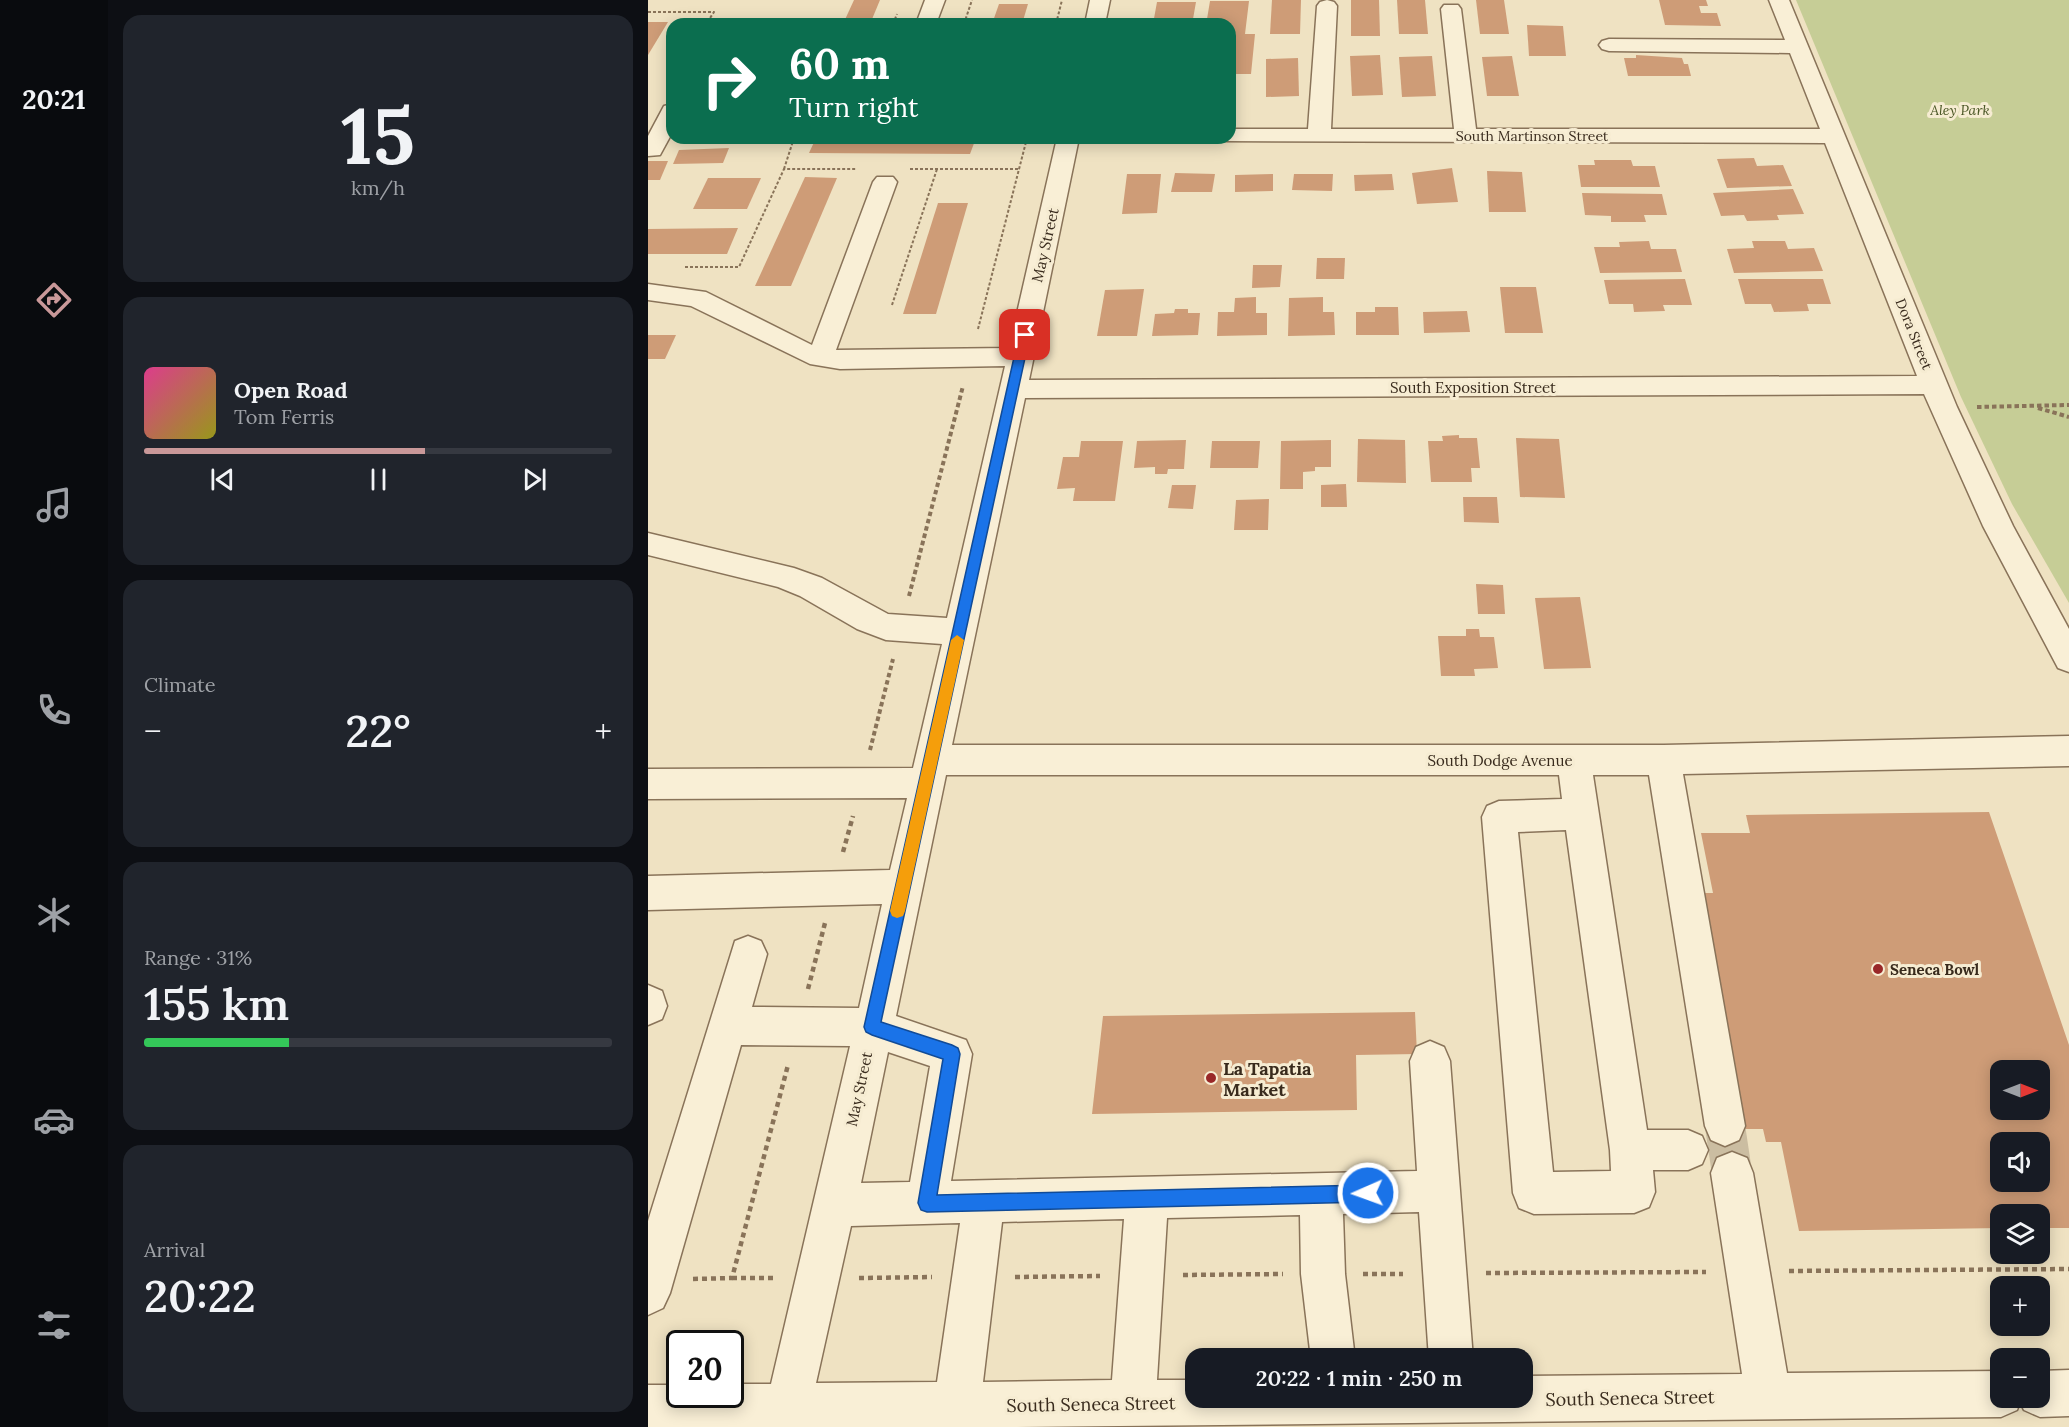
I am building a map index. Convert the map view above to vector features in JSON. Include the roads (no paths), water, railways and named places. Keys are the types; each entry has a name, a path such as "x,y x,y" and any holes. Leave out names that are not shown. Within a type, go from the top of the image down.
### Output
{"street":[{"path":"928,18 935,0"},
{"path":"1096,18 1100,0"},
{"name":"Dora Street","path":"1779,0 1939,396 1998,526 2069,659"},
{"path":"1318,136 1327,6"},
{"path":"1451,9 1466,136"},
{"path":"1609,45 1726,44 1798,47"},
{"path":"652,150 666,123"},
{"name":"South Martinson Street","path":"1236,136 1833,136"},
{"name":"May Street","path":"788,1407 835,1205 872,1027 1067,144"},
{"path":"821,356 885,173"},
{"path":"648,292 697,298 810,355 840,360 1020,357"},
{"name":"South Exposition Street","path":"1013,389 1939,396"},
{"path":"648,544 783,576 811,587 868,620 886,627 959,632"},
{"name":"South Dodge Avenue","path":"648,784 928,771 1664,760 2069,751"},
{"path":"1574,760 1630,1150 1634,1192 1534,1193 1499,817 1581,814"},
{"path":"1664,760 1725,1126"},
{"path":"648,893 903,887"},
{"path":"648,1293 657,1229 727,1026 748,954"},
{"path":"727,1026 872,1027 952,1054 927,1203"},
{"path":"1430,1061 1450,1348"},
{"path":"1630,1150 1688,1150"},
{"path":"1732,1173 1768,1396"},
{"path":"835,1205 1439,1191"},
{"path":"1321,1195 1323,1274 1331,1348"},
{"path":"1133,1403 1139,1276 1147,1197"},
{"path":"957,1405 984,1201"},
{"name":"South Seneca Street","path":"1533,1389 1768,1396 1990,1394"},
{"path":"2050,1394 2069,1393"},
{"name":"South Seneca Street","path":"666,1414 788,1407 1133,1403 1182,1415 1239,1408"}],"tunnel":[{"path":"1725,1126 1732,1173"}],"place":[{"name":"Seneca Bowl","path":"1878,969"},
{"name":"La Tapatia Market","path":"1211,1078"}],"park label":[{"name":"Aley Park","path":"1960,110"}]}
